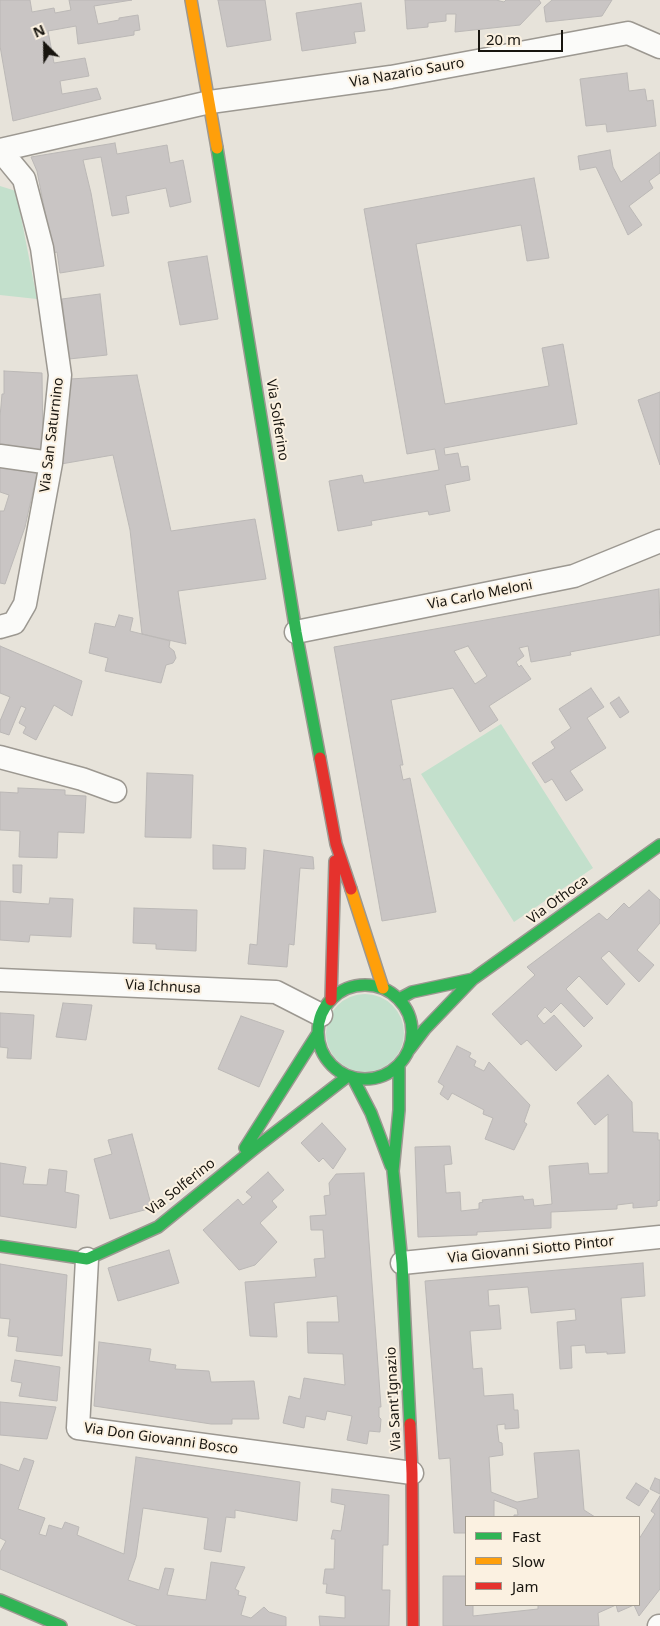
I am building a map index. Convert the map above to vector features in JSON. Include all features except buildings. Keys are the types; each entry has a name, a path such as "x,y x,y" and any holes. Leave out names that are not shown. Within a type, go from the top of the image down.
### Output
{"main road":[{"name":"Via Solferino","path":"191,0 210,102 296,632 336,844 383,988"},
{"name":"Via Solferino","path":"236,1163 323,1016 336,844"},
{"name":"Via Othoca","path":"409,1050 425,1029 472,979 660,845"},
{"name":"Via Othoca","path":"399,999 412,992 472,979"},
{"path":"360,985 372,985 383,988 399,999 407,1009 412,1022 413,1036 409,1050 399,1065 384,1076 375,1079 350,1077 334,1067 323,1054 319,1044 323,1016 339,992 360,985"},
{"name":"Via Sant'Ignazio","path":"399,1065 399,1110 393,1171 402,1263 412,1473 413,1626"},
{"name":"Via Solferino","path":"87,1259 158,1227 236,1163 350,1077"},
{"name":"Via Sant'Ignazio","path":"350,1077 371,1113 393,1171"},
{"path":"0,1246 87,1259"},
{"path":"0,1600 61,1626"}],"street":[{"name":"Via Nazario Sauro","path":"0,150 210,102 391,77 628,33 660,47"},
{"name":"Via San Saturnino","path":"0,150 24,180 42,248 60,375 50,463 25,604 14,623 0,627"},
{"path":"0,456 50,463"},
{"name":"Via Carlo Meloni","path":"296,632 574,576 657,548"},
{"path":"0,757 82,779 115,791"},
{"name":"Via Ichnusa","path":"0,980 276,992 323,1016"},
{"name":"Via Giovanni Siotto Pintor","path":"402,1263 660,1237"},
{"name":"Via Don Giovanni Bosco","path":"87,1259 78,1428 412,1473"}],"green space":[{"path":"0,186 16,191 37,299 0,295"},
{"path":"501,724 593,868 514,922 421,774"},
{"path":"365,994 380,997 393,1005 401,1018 404,1033 401,1048 393,1061 380,1069 365,1072 350,1069 337,1061 329,1048 326,1033 329,1018 337,1005 350,997"}],"traffic: fast":[{"path":"217,148 296,632 320,758"},
{"path":"409,1050 425,1029 473,979 660,845"},
{"path":"399,999 412,992 473,979"},
{"path":"365,985 383,988 398,999 409,1014 412,1032 409,1050 398,1065 383,1076 365,1079 347,1076 332,1065 321,1050 318,1032 321,1014 332,999 347,988 365,985"},
{"path":"245,1148 318,1033"},
{"path":"399,1065 399,1110 393,1171 402,1263 410,1424"},
{"path":"0,1246 87,1259 158,1227 348,1076"},
{"path":"353,1078 371,1113 391,1166"},
{"path":"0,1600 61,1626"}],"traffic: slow":[{"path":"191,0 217,148"},
{"path":"351,889 383,988"}],"traffic: jam":[{"path":"320,758 336,844 351,889"},
{"path":"331,1000 335,861"},
{"path":"410,1424 413,1626"}]}
